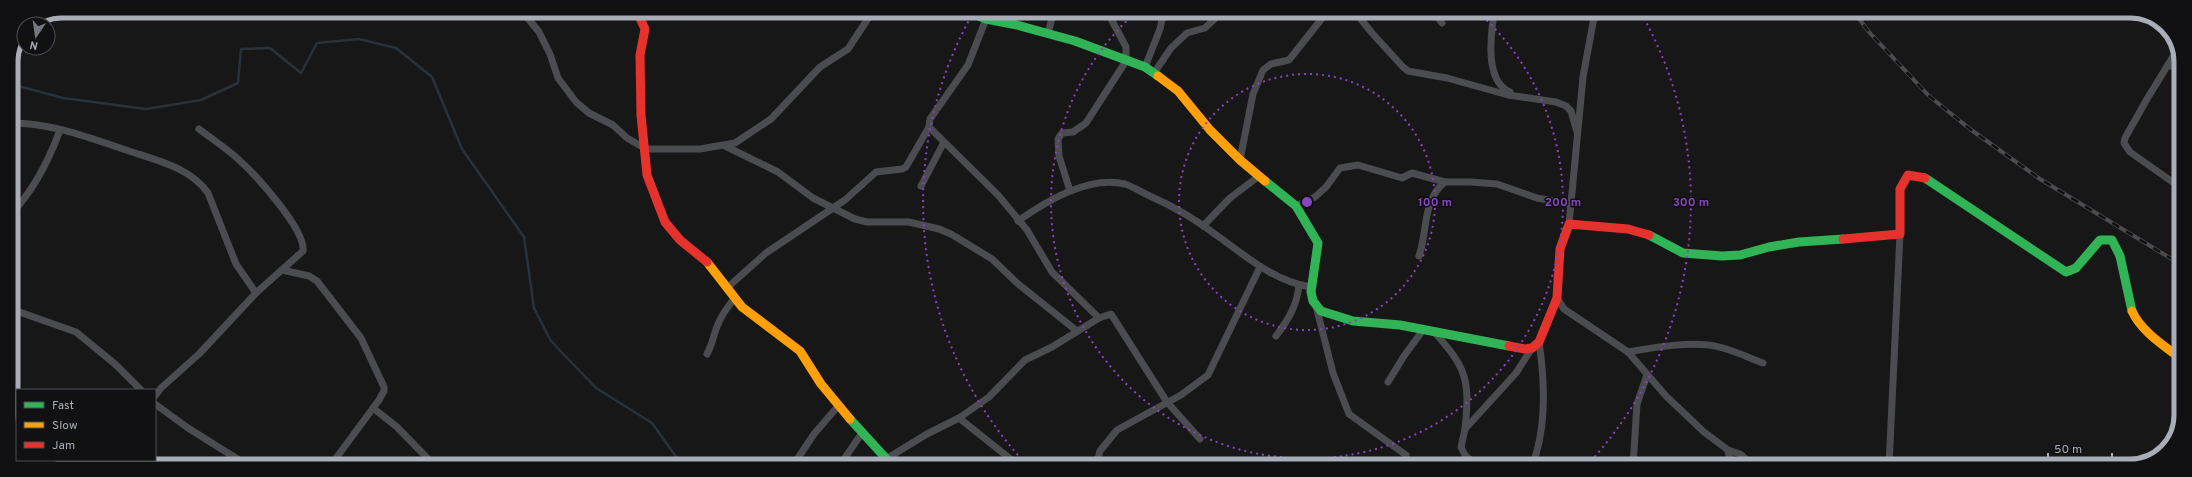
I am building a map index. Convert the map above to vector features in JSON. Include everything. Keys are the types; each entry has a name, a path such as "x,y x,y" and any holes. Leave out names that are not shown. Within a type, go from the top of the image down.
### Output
{"street":[{"path":"528,18 539,32 550,54 558,78 576,102 589,113 613,125 627,138 646,149 700,149 725,146 734,143 771,119 787,104 809,77 848,49 868,18"},
{"path":"640,18 645,29 640,54 640,79 641,115 649,183 665,222 680,240 712,266 728,287 734,298 756,319 800,351 807,360 812,371 839,405 886,459"},
{"path":"1048,33 1052,18"},
{"path":"1070,191 1058,156 1058,138 1062,133 1073,132 1086,123 1126,61 1126,47 1111,18"},
{"path":"1144,67 1160,29 1163,18"},
{"path":"1154,73 1171,48 1187,32 1204,28 1215,18"},
{"path":"1240,160 1253,94 1262,70 1270,64 1289,60 1322,18"},
{"path":"1360,18 1403,68 1408,71 1447,78 1508,95 1545,99 1566,106 1571,111 1577,132"},
{"path":"1438,18 1442,23"},
{"path":"1494,18 1491,50 1495,78 1505,90 1517,95"},
{"path":"1465,429 1516,373 1536,345 1557,298 1560,249 1568,224 1583,77 1594,18"},
{"path":"728,287 750,266 782,241 834,208 856,191 876,172 902,169 906,167 929,127 930,119 968,65 986,19 1048,33 1144,67 1154,73 1178,91 1210,130 1240,160 1296,206 1318,242 1311,287 1313,301 1316,306 1333,373 1345,408 1355,420 1406,455"},
{"path":"2174,58 2147,99 2125,138 2124,144 2130,152 2174,183"},
{"path":"2170,65 2174,68"},
{"path":"18,123 28,123 60,130 150,157 198,181 204,187 212,201 236,264 256,293"},
{"path":"929,127 988,183 1033,238 1052,272 1098,318"},
{"path":"156,394 160,388 214,339 256,293 303,251 304,244 294,224 245,165 199,129"},
{"path":"18,203 40,176 60,130"},
{"path":"921,186 944,142"},
{"path":"725,146 778,172 813,198 855,219 867,222 909,222 939,229 951,234 992,259 1017,283 1076,331"},
{"path":"1296,206 1315,197 1326,187 1336,171 1346,166 1370,168 1402,178 1412,173 1416,173 1445,182 1497,184 1537,198 1570,204"},
{"path":"1889,459 1900,234 1900,189 1908,175 1916,174 1923,176 1962,204 2066,272 2076,268 2100,240 2112,240 2121,258 2122,270 2135,318 2138,323 2174,353"},
{"path":"1202,226 1230,198 1259,176"},
{"path":"1419,256 1424,241 1428,210 1432,197 1435,190 1445,182"},
{"path":"1018,221 1044,202 1070,191 1093,185 1125,184 1177,208 1260,267 1299,285 1311,287"},
{"path":"1568,224 1628,229 1657,238 1683,253 1722,256 1740,255 1769,247 1799,242 1900,234"},
{"path":"1098,459 1100,451 1117,430 1195,386 1208,375 1260,267"},
{"path":"282,270 310,276 317,281 361,338 384,387 384,391 373,408 335,459"},
{"path":"1276,336 1296,304 1299,285"},
{"path":"708,354 713,343 715,330 721,317 734,298"},
{"path":"1557,298 1564,309 1628,352 1647,375 1704,432 1728,450 1740,454 1746,459"},
{"path":"1316,306 1324,313 1354,321 1384,323 1485,341 1515,349 1536,345"},
{"path":"18,311 76,332 115,364 140,389"},
{"path":"893,459 922,437 959,418 995,392 1025,360 1052,347 1098,318 1111,314 1167,402 1200,438"},
{"path":"1388,382 1404,356 1423,330"},
{"path":"1434,332 1456,356 1462,368 1468,398 1465,429 1461,447 1465,455 1469,459"},
{"path":"1534,459 1538,447 1542,416 1544,379 1536,345"},
{"path":"1628,352 1686,345 1710,345 1763,363"},
{"path":"1633,459 1637,404 1647,375"},
{"path":"156,405 188,428 238,459"},
{"path":"797,459 814,434 839,405"},
{"path":"373,408 397,427 428,459"},
{"path":"959,418 1009,459"},
{"path":"844,459 862,433"},
{"path":"1728,450 1730,459"}],"waterway":[{"path":"18,86 63,98 146,109 201,100 238,83 241,49 270,48 301,73 317,43 359,39 396,48 432,77 462,149 524,237 534,308 551,341 596,388 652,423 678,459"}],"railway":[{"path":"1858,18 1869,32 1929,96 1970,129 2040,179 2174,260"}],"traffic: fast":[{"path":"984,18 1017,25 1075,41 1145,67 1158,76"},
{"path":"1925,178 2066,272 2076,268 2100,240 2112,240 2120,256 2132,311"},
{"path":"1265,181 1296,206 1318,243 1311,292 1313,301 1321,311 1353,321 1400,325 1509,346"},
{"path":"1649,235 1683,253 1722,256 1740,255 1769,247 1799,242 1843,239"},
{"path":"850,419 887,459"}],"traffic: slow":[{"path":"1158,76 1178,91 1210,130 1240,160 1265,181"},
{"path":"707,262 742,307 800,351 821,384 850,419"},
{"path":"2132,311 2141,325 2160,343 2174,354"}],"traffic: jam":[{"path":"640,18 645,29 640,55 641,115 647,175 665,222 680,240 707,262"},
{"path":"1843,239 1900,234 1900,189 1908,175 1925,178"},
{"path":"1509,346 1525,349 1532,348 1539,342 1557,298 1560,249 1569,224 1628,229 1649,235"}]}
